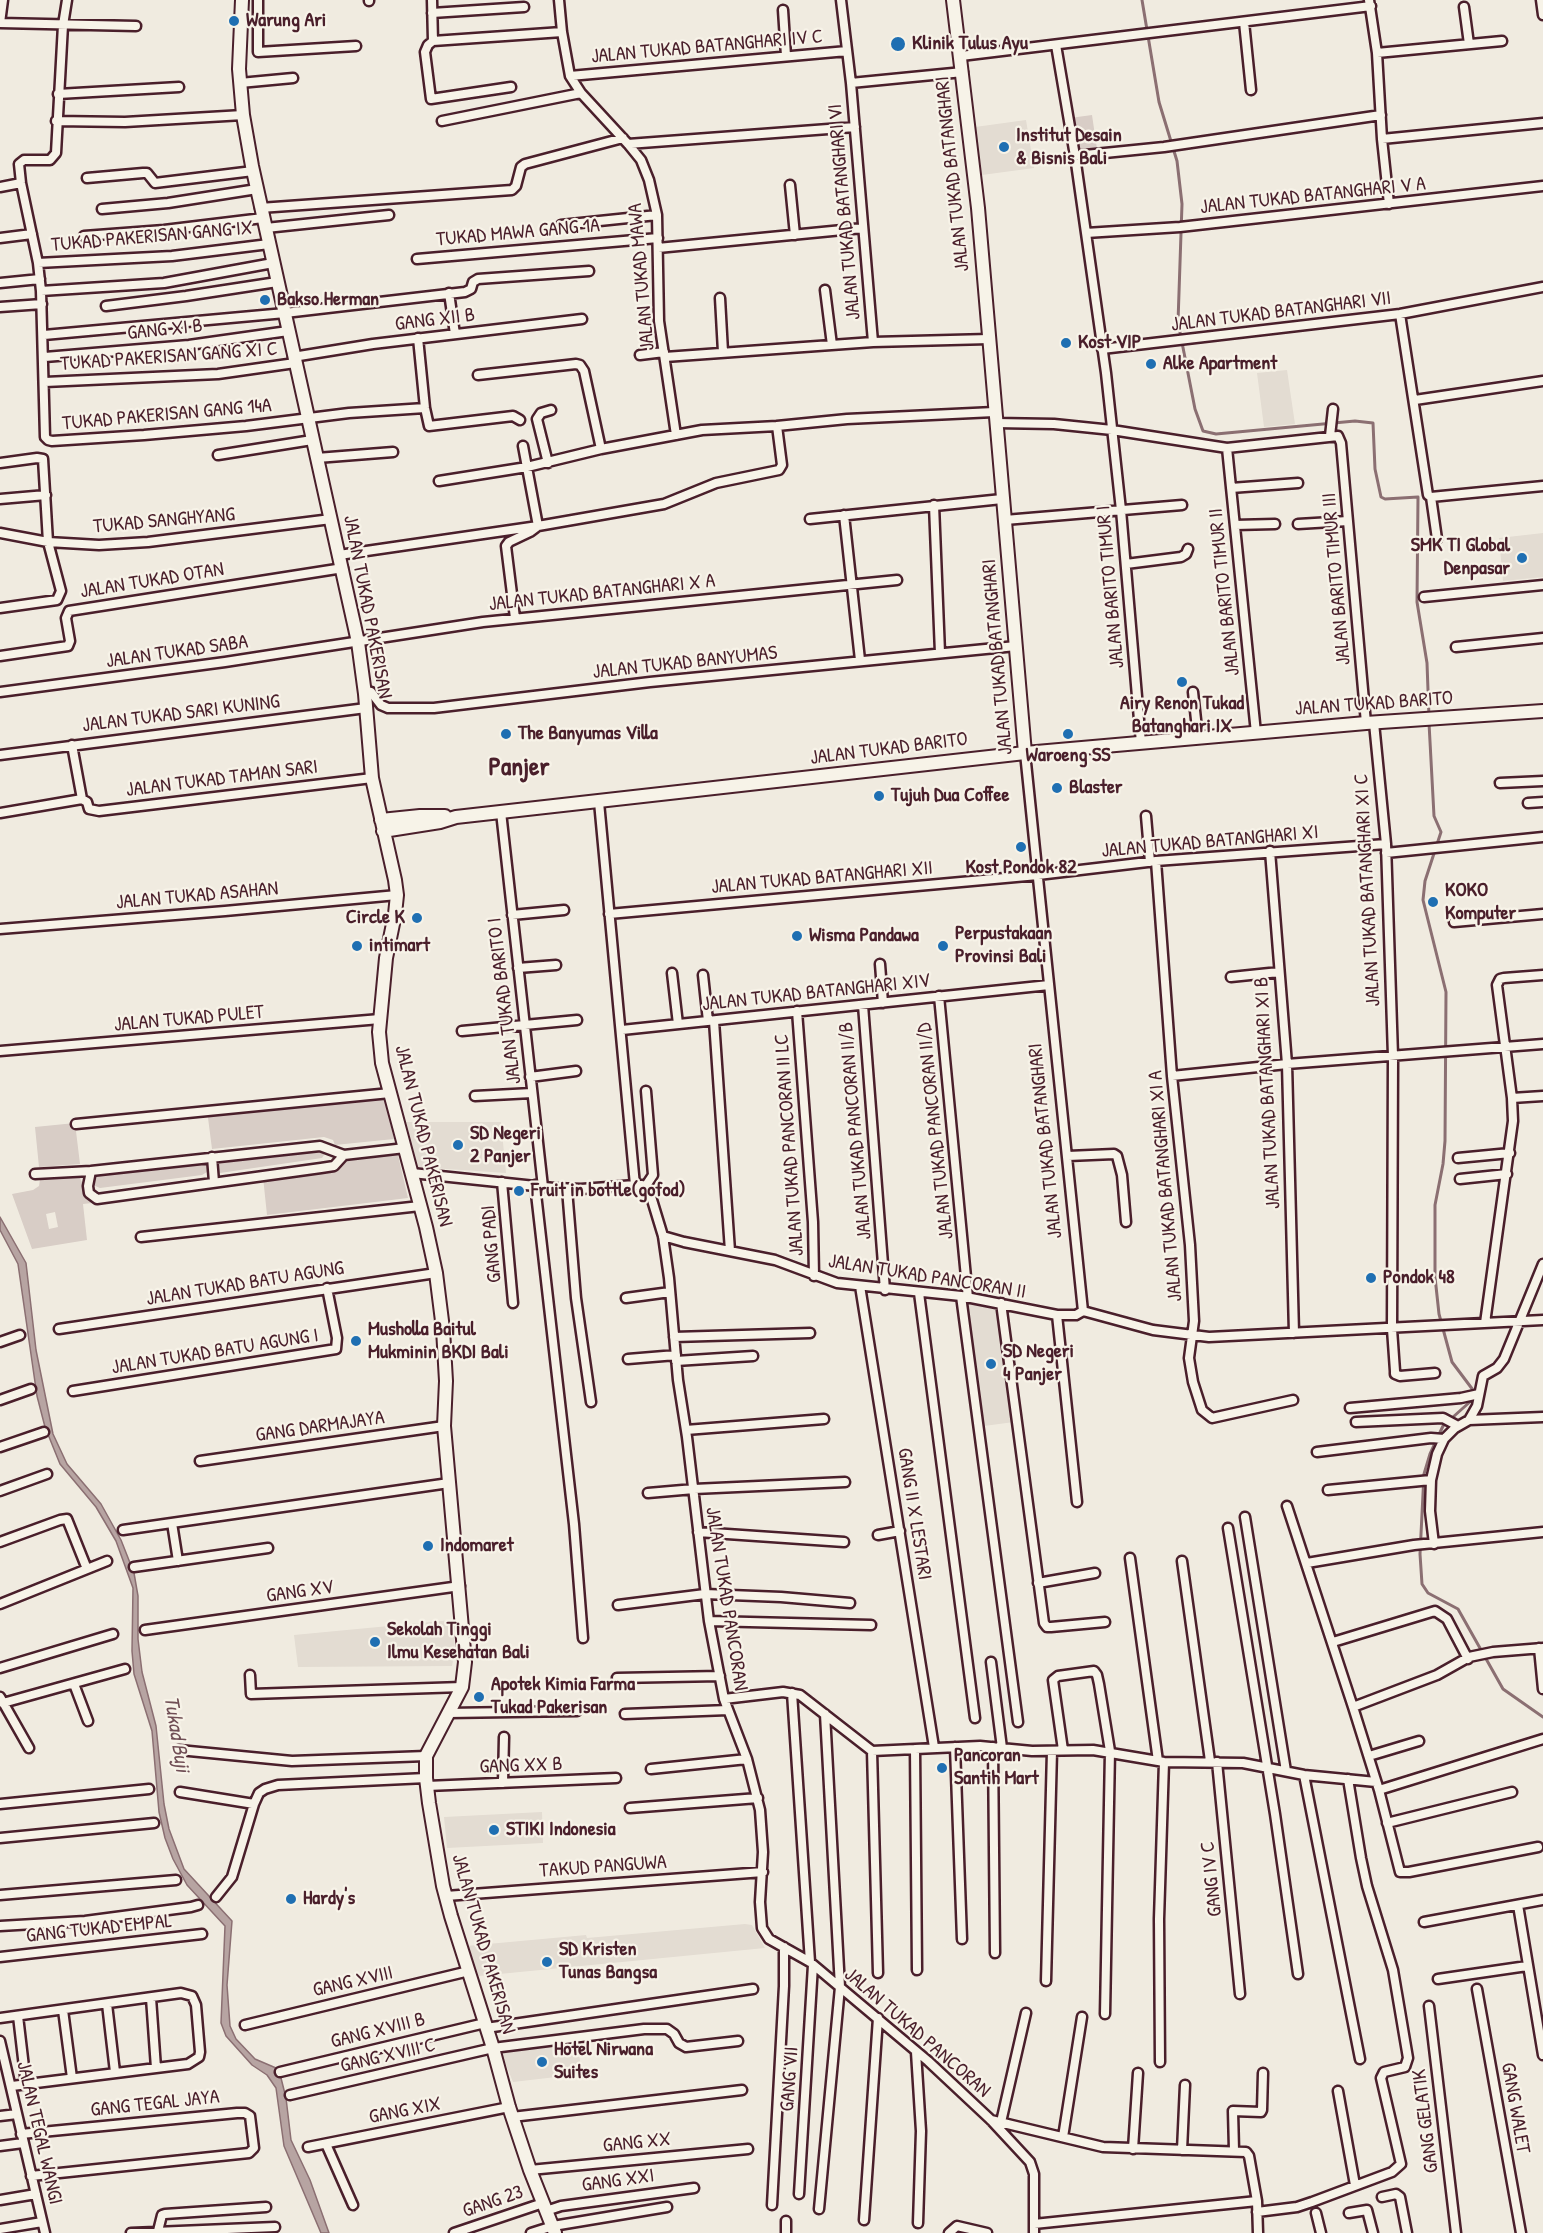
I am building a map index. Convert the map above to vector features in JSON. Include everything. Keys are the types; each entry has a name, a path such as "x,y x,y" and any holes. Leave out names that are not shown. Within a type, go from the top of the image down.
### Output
{"street":[{"path":"3,0 0,23 136,26"},
{"path":"0,187 21,183 20,162 50,160 55,156 63,25 67,0"},
{"name":"JALAN TUKAD PAKERISAN","path":"242,0 239,54 243,115 273,264 358,642 365,691 372,778 394,872 397,895 386,958 380,1019 382,1063 405,1148 417,1173 420,1206 436,1273 445,1355 444,1425 465,1662 462,1687 426,1756 426,1782 446,1896 493,2048 510,2112 554,2229"},
{"path":"258,0 258,52"},
{"path":"432,0 432,41"},
{"name":"JALAN TUKAD MAWA","path":"559,0 570,76 581,93 641,160 649,180 657,215 657,304 676,435"},
{"path":"841,0 851,82"},
{"name":"JALAN TUKAD BATANGHARI","path":"953,0 978,208 1025,753 1083,1311"},
{"path":"1541,0 1543,15"},
{"path":"961,56 1244,22 1370,3 1377,53 1382,139 1389,204"},
{"path":"432,13 524,7"},
{"path":"1464,7 1469,44"},
{"path":"783,10 786,56"},
{"path":"1244,22 1251,90"},
{"path":"511,87 431,99 425,52 428,45 432,41 562,32"},
{"path":"1377,53 1502,41"},
{"path":"1056,45 1075,156 1112,429"},
{"path":"239,54 356,46"},
{"name":"JALAN TUKAD BATANGHARI IV C","path":"570,76 848,51"},
{"name":"JALAN TUKAD BATANGHARI VI","path":"873,342 851,82 963,72"},
{"path":"240,83 293,78"},
{"path":"58,94 179,87"},
{"path":"442,121 581,93"},
{"path":"56,121 125,122 243,115"},
{"path":"1075,156 1164,147 1381,115"},
{"path":"1382,139 1543,123"},
{"path":"84,236 164,230 512,190 515,188 521,167 525,164 625,141 855,127"},
{"path":"87,178 147,173 155,183 253,171"},
{"name":"TUKAD PAKERISAN GANG 14A","path":"21,183 40,279 45,357 45,437 52,441 235,427 307,418"},
{"path":"790,185 795,235"},
{"name":"JALAN TUKAD BATANGHARI V A","path":"1086,233 1190,226 1543,186"},
{"path":"102,208 168,203 257,189"},
{"path":"263,218 388,215"},
{"path":"561,225 657,215"},
{"path":"658,248 863,228"},
{"path":"0,238 32,234"},
{"name":"TUKAD MAWA GANG 1A","path":"417,259 658,238"},
{"name":"TUKAD PAKERISAN GANG IX","path":"38,263 172,256 269,244"},
{"path":"41,291 172,282 273,264"},
{"path":"44,335 285,313 468,291 473,282 478,279 589,272"},
{"path":"0,283 40,279"},
{"path":"106,306 186,297 277,282"},
{"name":"JALAN TUKAD BATANGHARI VII","path":"1102,349 1400,314 1543,287"},
{"path":"825,290 832,345"},
{"path":"449,293 455,333"},
{"path":"720,298 723,352"},
{"path":"0,307 42,304"},
{"path":"1400,314 1437,539"},
{"name":"GANG XII B","path":"294,360 323,351 582,319"},
{"name":"GANG XI B","path":"45,357 189,345 288,331"},
{"path":"418,338 427,424 432,426 513,416 520,420"},
{"path":"640,356 873,342 989,339"},
{"name":"TUKAD PAKERISAN GANG XI C","path":"45,382 209,374 294,360"},
{"path":"478,375 580,365 584,371 600,449"},
{"path":"1415,400 1543,381"},
{"path":"307,418 425,408"},
{"name":"JALAN BARITO TIMUR III","path":"1333,409 1332,429 1340,438 1341,443 1370,723"},
{"path":"548,463 537,419 541,413 551,410"},
{"path":"439,481 548,463 600,449 702,430 847,419 995,417 1112,429 1227,448 1332,429"},
{"path":"339,555 655,507 716,483 779,470 782,465 777,426"},
{"name":"JALAN BARITO TIMUR I","path":"1112,429 1141,742"},
{"path":"218,455 312,440"},
{"path":"523,446 538,526"},
{"name":"JALAN BARITO TIMUR II","path":"1227,448 1256,733"},
{"path":"316,458 393,452"},
{"path":"0,608 57,600 60,598 61,591 48,542 43,459 4,463"},
{"path":"1231,488 1298,483"},
{"path":"1431,497 1543,486"},
{"path":"0,499 46,495"},
{"path":"810,519 1002,499"},
{"path":"934,505 940,653"},
{"path":"1005,520 1182,505"},
{"path":"844,515 860,660"},
{"name":"TUKAD SANGHYANG","path":"0,533 48,542 99,545 148,542 331,519"},
{"path":"1298,524 1348,521"},
{"path":"1235,525 1275,524"},
{"path":"515,618 506,546 509,542 538,526"},
{"path":"1126,564 1181,557 1188,549"},
{"name":"JALAN TUKAD OTAN","path":"0,656 68,646 70,641 66,618 69,611 343,568"},
{"name":"JALAN TUKAD BATANGHARI X A","path":"358,642 515,618 897,580"},
{"path":"1424,597 1543,585"},
{"path":"1456,647 1543,638"},
{"name":"JALAN TUKAD SABA","path":"0,692 358,642"},
{"name":"JALAN TUKAD BANYUMAS","path":"365,691 371,692 381,705 388,708 434,708 650,682 1016,646"},
{"path":"1193,692 1198,738"},
{"name":"JALAN TUKAD SARI KUNING","path":"0,755 366,708"},
{"name":"JALAN TUKAD BARITO","path":"382,825 440,822 456,817 1025,753 1370,723 1543,711"},
{"name":"JALAN TUKAD BATANGHARI XI C","path":"1370,723 1386,848 1393,1056 1392,1329 1395,1374 1401,1376 1435,1373"},
{"path":"0,813 82,800 72,745"},
{"name":"JALAN TUKAD TAMAN SARI","path":"82,800 87,802 89,809 99,811 372,778"},
{"path":"1500,783 1543,781"},
{"path":"599,802 635,1185"},
{"path":"1528,803 1543,802"},
{"name":"JALAN TUKAD BARITO I","path":"501,812 532,1093 583,1638"},
{"name":"JALAN TUKAD BATANGHARI XI A","path":"1146,816 1153,862 1190,1245 1193,1336 1190,1358 1197,1397 1202,1410 1208,1417 1293,1400"},
{"name":"JALAN TUKAD BATANGHARI XI","path":"1038,874 1270,851 1432,848 1543,837"},
{"name":"JALAN TUKAD BATANGHARI XI B","path":"1270,851 1287,1064 1294,1333"},
{"name":"JALAN TUKAD BATANGHARI XII","path":"609,914 1038,874"},
{"name":"JALAN TUKAD ASAHAN","path":"0,928 397,895"},
{"path":"512,915 564,910"},
{"path":"1454,922 1543,914"},
{"path":"880,964 884,1003"},
{"path":"518,968 556,965"},
{"path":"1231,977 1279,972"},
{"path":"672,973 678,1024"},
{"path":"703,975 711,1021 724,1137 730,1251"},
{"path":"1485,1323 1513,1121 1512,1098 1497,991 1498,982 1504,978 1543,975"},
{"name":"JALAN TUKAD BATANGHARI XIV","path":"622,1030 1049,985"},
{"name":"JALAN TUKAD PANCORAN II/D","path":"939,996 965,1297 1018,1722"},
{"name":"JALAN TUKAD PANCORAN II/B","path":"863,1005 885,1290"},
{"name":"JALAN TUKAD PANCORAN II LC","path":"797,1011 813,1222 814,1276"},
{"name":"JALAN TUKAD PULET","path":"0,1052 380,1019"},
{"path":"462,1031 577,1020"},
{"path":"1172,1076 1287,1064 1543,1044"},
{"path":"530,1077 576,1071"},
{"path":"417,1173 567,1189 635,1185 645,1187 653,1175 646,1091"},
{"path":"76,1124 390,1093"},
{"path":"476,1096 532,1093"},
{"path":"1512,1098 1543,1096"},
{"path":"34,1174 91,1171 320,1146 344,1155 405,1148"},
{"path":"1068,1156 1114,1154 1118,1156 1122,1175 1125,1222"},
{"path":"1458,1158 1510,1154"},
{"path":"91,1171 89,1193 97,1198 334,1166 344,1155"},
{"path":"212,1157 214,1182"},
{"path":"1460,1179 1507,1174"},
{"name":"GANG PADI","path":"502,1182 513,1303"},
{"name":"JALAN TUKAD PANCORAN","path":"645,1187 652,1195 663,1236 709,1621 724,1699 747,1760 758,1798 762,1835 763,1872 760,1902 762,1928 769,1939 812,1964 878,2018 991,2120 1030,2162 1034,2229"},
{"path":"567,1189 576,1298 591,1402"},
{"path":"141,1237 420,1206"},
{"name":"JALAN TUKAD PANCORAN II","path":"663,1236 775,1260 837,1283 965,1297 1057,1315 1076,1316 1083,1311"},
{"path":"1469,1420 1477,1406 1475,1395 1484,1376 1497,1368 1504,1359 1543,1264"},
{"name":"JALAN TUKAD BATU AGUNG","path":"58,1329 436,1273"},
{"name":"GANG II X LESTARI","path":"860,1286 934,1747"},
{"name":"JALAN TUKAD BATU AGUNG I","path":"73,1391 336,1349 337,1338 327,1288"},
{"path":"626,1298 670,1293"},
{"path":"919,1293 975,1718"},
{"path":"1001,1303 1044,1623 1047,1627 1105,1622"},
{"path":"1083,1311 1153,1330 1193,1336 1392,1329 1543,1320"},
{"path":"1057,1315 1077,1502"},
{"path":"674,1337 810,1333"},
{"path":"0,1342 20,1335"},
{"path":"628,1359 753,1356"},
{"path":"0,1400 31,1389"},
{"path":"1350,1408 1475,1395"},
{"path":"1431,1544 1430,1480 1444,1439 1457,1425 1469,1420 1543,1417"},
{"path":"1356,1422 1443,1418 1457,1425"},
{"path":"686,1430 824,1419"},
{"name":"GANG DARMAJAYA","path":"200,1461 444,1425"},
{"path":"0,1447 44,1432"},
{"path":"1317,1452 1431,1438 1444,1439"},
{"path":"0,1491 47,1474"},
{"path":"1328,1490 1430,1480"},
{"path":"648,1493 845,1482"},
{"path":"123,1530 449,1483"},
{"path":"1287,1506 1378,1786 1398,1868 1403,1873 1538,1847"},
{"path":"1245,1517 1286,1772"},
{"path":"0,1542 67,1519 87,1569"},
{"path":"172,1523 178,1561"},
{"path":"1228,1528 1275,1814 1298,1974"},
{"path":"878,1535 900,1531"},
{"path":"698,1532 844,1542"},
{"path":"1307,1563 1414,1545 1543,1532"},
{"path":"134,1567 268,1548"},
{"path":"1130,1558 1161,1762 1158,1993 1160,2062"},
{"path":"0,1604 107,1561"},
{"name":"GANG IV C","path":"1182,1561 1213,1761 1240,1994"},
{"path":"1038,1583 1095,1574"},
{"name":"GANG XV","path":"146,1630 460,1586"},
{"path":"618,1605 705,1594 850,1603"},
{"path":"1333,1642 1435,1611 1448,1619 1468,1658"},
{"path":"709,1621 871,1625"},
{"path":"0,1668 113,1634"},
{"path":"1353,1707 1437,1674 1468,1658 1541,1648 1543,1689"},
{"path":"991,1662 998,1748 995,1953"},
{"path":"29,1748 2,1700 74,1684 125,1669"},
{"path":"1063,1750 1053,1680 1058,1676 1094,1671 1099,1684 1110,1751 1105,2014"},
{"path":"250,1675 251,1694 462,1687"},
{"path":"617,1678 720,1676"},
{"path":"74,1684 88,1720"},
{"path":"724,1699 792,1693 809,1701 872,1751 934,1747 1110,1751 1161,1762 1213,1761 1266,1767 1304,1775 1348,1779 1378,1786 1543,1738"},
{"name":"GANG VII","path":"792,1693 812,1964 799,2194"},
{"path":"625,1714 728,1710"},
{"path":"448,1713 577,1711"},
{"path":"819,2209 840,1987 825,1714"},
{"path":"503,1783 504,1737"},
{"path":"1368,1756 1419,1741"},
{"path":"955,1747 962,1939"},
{"path":"915,1749 917,1970"},
{"path":"179,1750 292,1761 426,1756"},
{"path":"872,1751 878,1973"},
{"path":"1046,1981 1053,1751"},
{"path":"651,1769 747,1760"},
{"path":"1304,1775 1360,2059"},
{"name":"GANG XX B","path":"254,1804 259,1793 272,1786 426,1782 503,1783 616,1778"},
{"path":"1257,2212 1297,2207 1392,2172 1401,2164 1381,2078 1384,2072 1406,2067 1408,2058 1393,1970 1367,1886 1348,1779"},
{"path":"0,1804 149,1789"},
{"path":"180,1792 254,1804 232,1877 216,1897"},
{"path":"1387,1823 1512,1792"},
{"path":"630,1808 758,1798"},
{"path":"0,1838 154,1823"},
{"name":"TAKUD PANGUWA","path":"446,1896 763,1872"},
{"path":"0,1895 176,1880"},
{"path":"1424,1922 1543,1900"},
{"path":"1518,1905 1543,2055"},
{"path":"0,1926 85,1921 194,1906"},
{"name":"GANG TUKAD EMPAL","path":"0,1957 202,1934"},
{"path":"772,2205 784,1986 784,1947"},
{"path":"1437,1979 1527,1966"},
{"name":"GANG XVIII","path":"245,2025 469,1971"},
{"name":"GANG XVIII B","path":"280,2072 485,2025 753,1989"},
{"name":"GANG WALET","path":"1477,1989 1521,2233"},
{"path":"0,2018 181,1994 192,1996 196,2005 199,2057 188,2064 12,2086"},
{"path":"151,1998 156,2068"},
{"path":"107,2004 115,2073"},
{"name":"GANG GELATIK","path":"1429,2006 1456,2233"},
{"path":"63,2010 72,2078"},
{"path":"1001,2122 1026,2013"},
{"path":"18,2016 26,2084"},
{"path":"1063,2137 1082,2017"},
{"path":"864,2220 878,2018"},
{"name":"GANG XVIII C","path":"290,2095 493,2048 661,2028 674,2034 679,2043 686,2047 738,2041"},
{"name":"JALAN TEGAL WANGI","path":"0,2041 45,2233"},
{"path":"916,2052 922,2151 918,2223"},
{"path":"1133,2149 1137,2073"},
{"path":"1234,2150 1233,2111 1261,2112 1264,2091 1263,2073"},
{"path":"1182,2150 1185,2085"},
{"name":"GANG XIX","path":"308,2148 510,2112 742,2090"},
{"path":"1338,2091 1355,2185"},
{"name":"GANG TEGAL JAYA","path":"22,2138 245,2113 250,2116 253,2152 31,2176"},
{"path":"0,2116 17,2114"},
{"path":"991,2120 1103,2147 1234,2150 1248,2153 1257,2201 1258,2233"},
{"path":"0,2146 22,2138"},
{"path":"326,2144 353,2205"},
{"name":"GANG XX","path":"530,2170 748,2149"},
{"name":"GANG XXI","path":"544,2207 694,2188"},
{"path":"0,2200 36,2194"},
{"path":"1382,2197 1396,2194 1401,2197 1407,2233"},
{"path":"1034,2229 1257,2201"},
{"path":"158,2231 162,2215 165,2214 266,2207"},
{"name":"GANG 23","path":"454,2233 544,2207"},
{"path":"531,2233 668,2207"},
{"path":"1349,2214 1368,2210 1373,2233"},
{"path":"1316,2213 1321,2233"},
{"path":"786,2221 786,2233"},
{"path":"0,2229 42,2222"},
{"path":"949,2233 957,2226 987,2233"},
{"path":"131,2233 275,2227"}],"shaded area":[{"path":"1092,115 1097,149 1076,151 1070,118"},
{"name":"Institut Desain & Bisnis Bali","path":"1026,120 1034,168 982,175 975,127"},
{"path":"1287,370 1295,424 1264,427 1257,373"},
{"name":"SMK TI Global Denpasar","path":"1543,533 1543,577 1503,581 1499,538"},
{"path":"383,1093 394,1139 335,1145 333,1140 324,1137 212,1149 207,1110"},
{"name":"SD Negeri 2 Panjer","path":"406,1122 501,1122 506,1173 418,1167"},
{"path":"75,1123 80,1164 39,1167 35,1127"},
{"path":"320,1147 326,1152 322,1158 220,1173 217,1171 216,1162 219,1159"},
{"path":"397,1151 408,1198 267,1215 263,1177 334,1166 338,1160"},
{"path":"207,1161 207,1172 202,1175 100,1188 93,1185 92,1174"},
{"path":"78,1174 92,1203 83,1204 87,1240 32,1249 12,1194 33,1190 39,1186 40,1179","holes":["55,1212 58,1227 49,1229 46,1214"]},
{"path":"0,1217 26,1263 36,1350 53,1434 67,1464 101,1504 121,1540 134,1573 138,1596 138,1639 142,1672 156,1726 164,1804 169,1829 184,1869 232,1921 227,1985 230,2026 236,2039 255,2059 276,2068 280,2074 286,2098 291,2140 310,2180 329,2233 321,2233 284,2146 276,2088 267,2075 252,2065 226,2036 221,2023 225,1926 187,1885 165,1838 159,1812 152,1731 134,1674 133,1588 116,1541 96,1507 60,1464 45,1427 37,1396 18,1264 0,1230"},
{"name":"SD Negeri 4 Panjer","path":"967,1300 1000,1306 1014,1422 984,1426"},
{"name":"Sekolah Tinggi Ilmu Kesehatan Bali","path":"452,1620 455,1649 452,1666 298,1667 294,1635"},
{"name":"STIKI Indonesia","path":"542,1812 543,1843 447,1848 444,1817"},
{"name":"SD Kristen Tunas Bangsa","path":"752,1925 765,1948 479,1976 466,1946 586,1935 587,1938"},
{"name":"Hotel Nirwana Suites","path":"577,2040 582,2074 513,2082 500,2050"}],"waterway":[{"path":"1142,0 1159,102 1177,161 1182,204 1178,322 1195,409 1203,431 1216,434 1355,421 1373,423 1375,469 1381,497 1385,499 1418,497 1417,602 1427,663 1429,717"},
{"path":"1429,723 1434,816 1441,832 1425,881 1423,900 1446,992 1445,1141 1435,1205 1435,1277 1439,1314 1452,1362 1473,1390 1472,1400 1443,1426 1424,1474 1420,1554 1422,1584 1428,1593 1458,1609 1503,1689 1543,1717"}],"place":[{"name":"Warung Ari","path":"234,21"},
{"name":"Klinik Tulus Ayu","path":"898,44"},
{"name":"Institut Desain & Bisnis Bali","path":"1004,147"},
{"name":"Bakso Herman","path":"265,300"},
{"name":"Kost VIP","path":"1066,343"},
{"name":"Alke Apartment","path":"1151,364"},
{"name":"SMK TI Global Denpasar","path":"1522,558"},
{"name":"Airy Renon Tukad Batanghari IX","path":"1182,682"},
{"name":"The Banyumas Villa","path":"506,734"},
{"name":"Waroeng SS","path":"1068,734"},
{"name":"Blaster","path":"1057,788"},
{"name":"Tujuh Dua Coffee","path":"879,796"},
{"name":"Kost Pondok 82","path":"1021,847"},
{"name":"KOKO Komputer","path":"1433,902"},
{"name":"Circle K","path":"417,918"},
{"name":"Wisma Pandawa","path":"797,936"},
{"name":"intimart","path":"357,946"},
{"name":"Perpustakaan Provinsi Bali","path":"943,946"},
{"name":"SD Negeri 2 Panjer","path":"458,1145"},
{"name":"Fruit in bottle(gofod)","path":"519,1191"},
{"name":"Pondok 48","path":"1371,1278"},
{"name":"Musholla Baitul Mukminin BKDI Bali","path":"356,1341"},
{"name":"SD Negeri 4 Panjer","path":"991,1364"},
{"name":"Indomaret","path":"428,1546"},
{"name":"Sekolah Tinggi Ilmu Kesehatan Bali","path":"375,1642"},
{"name":"Apotek Kimia Farma Tukad Pakerisan","path":"479,1697"},
{"name":"Pancoran Santih Mart","path":"942,1768"},
{"name":"STIKI Indonesia","path":"494,1830"},
{"name":"Hardy's","path":"291,1899"},
{"name":"SD Kristen Tunas Bangsa","path":"547,1962"},
{"name":"Hotel Nirwana Suites","path":"542,2062"}],"district":[{"name":"Panjer","path":"519,768"}],"water label":[{"name":"Tukad Buji","path":"176,1734"}]}
